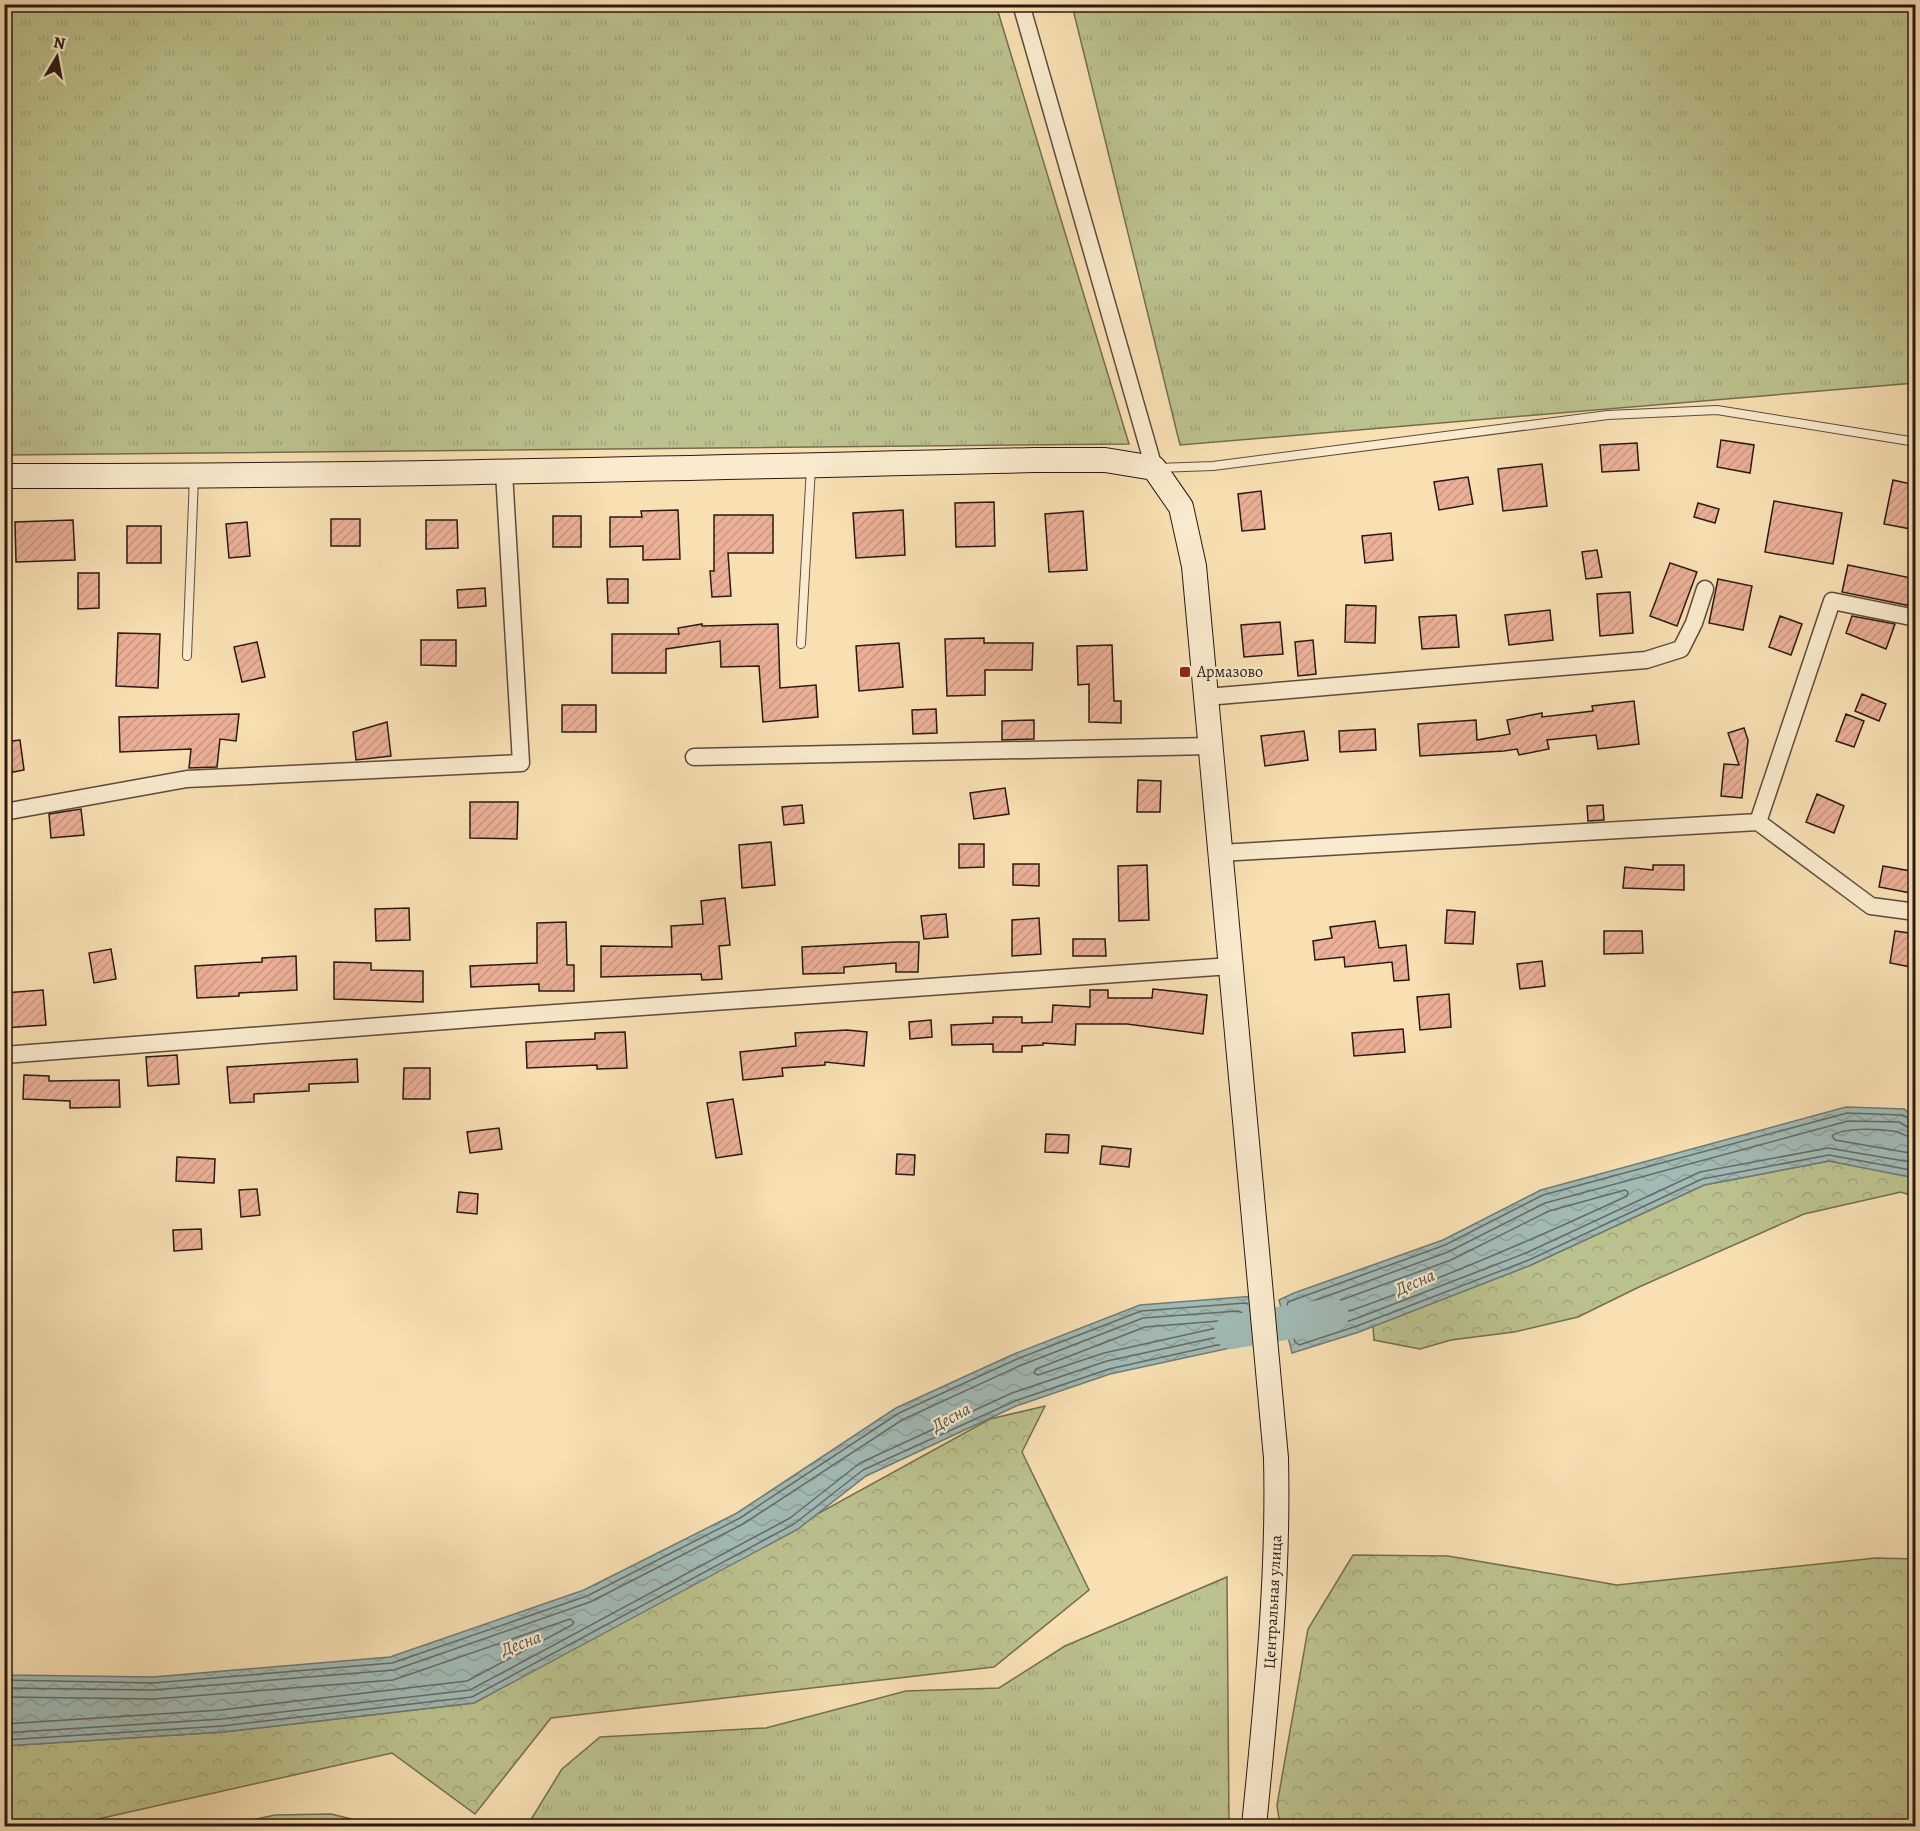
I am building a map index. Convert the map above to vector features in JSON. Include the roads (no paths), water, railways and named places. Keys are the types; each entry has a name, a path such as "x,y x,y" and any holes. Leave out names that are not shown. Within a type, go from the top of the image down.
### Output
{"street":[{"path":"4,476 194,477 1105,460 1154,468 1021,4"},
{"name":"Центральная улица","path":"1154,468 1181,507 1194,566 1276,1458 1277,1520 1270,1652 1254,1827"},
{"path":"4,812 187,780 521,763 504,472"},
{"path":"1206,697 1646,660 1681,649 1694,623 1705,589"},
{"path":"1758,822 1832,600 1916,618"},
{"path":"694,757 1210,746"},
{"path":"1220,854 1758,822 1871,906 1916,912"},
{"path":"4,1055 498,1017 1230,966"}],"lane":[{"path":"1154,468 1213,466 1608,415 1718,410 1916,442"},
{"path":"801,644 811,464"},
{"path":"187,656 194,477"}],"water":[{"path":"1846,1107 1904,1109 1915,1117 1915,1178 1829,1161 1704,1185 1531,1265 1359,1332 1292,1353 1279,1300 1294,1293 1443,1240 1541,1190"},
{"path":"1254,1296 1258,1342 1110,1374 1016,1406 866,1476 798,1529 474,1703 223,1732 4,1746 4,1673 9,1675 153,1677 390,1657 584,1590 737,1513 896,1408 1014,1354 1140,1305"}],"waterway":[{"name":"Десна","path":"1231,1332 1332,1315"}],"place":[{"name":"Армазово","path":"1185,672"}]}
